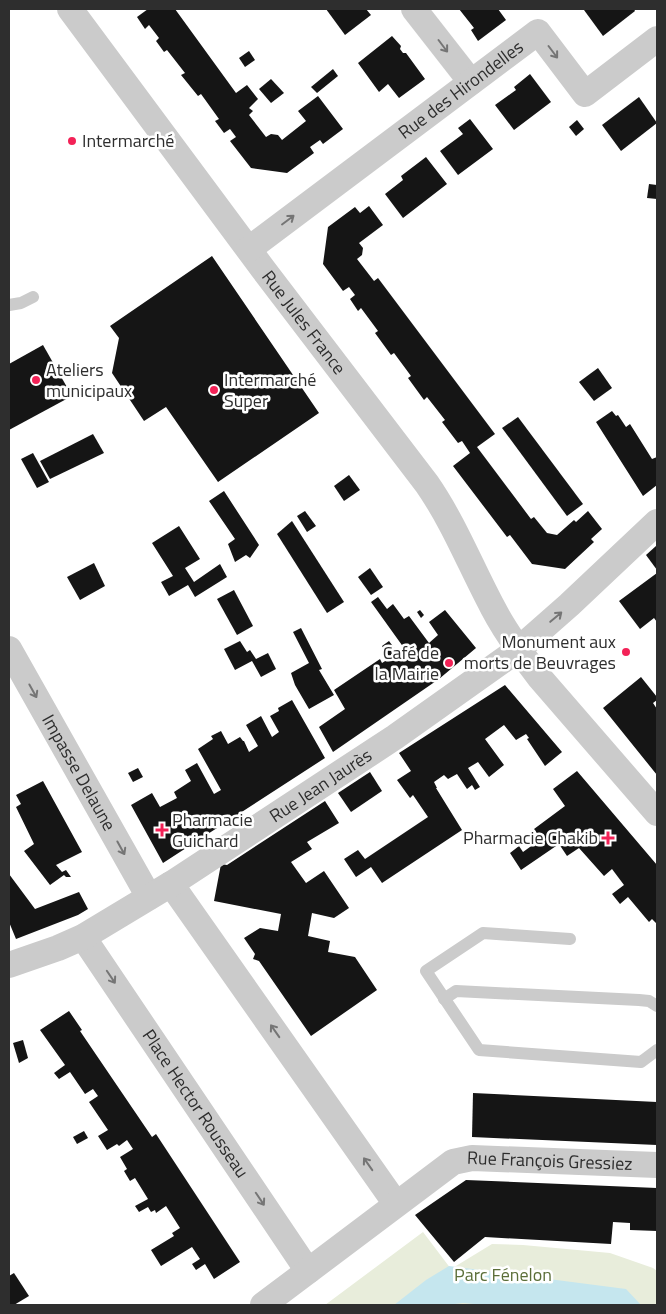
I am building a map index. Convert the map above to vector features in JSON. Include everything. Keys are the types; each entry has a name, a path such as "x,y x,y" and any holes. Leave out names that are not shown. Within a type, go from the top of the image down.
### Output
{"street":[{"name":"Rue Jules France","path":"70,9 431,489 448,516 493,609 540,678 657,813"},
{"path":"414,9 471,82"},
{"name":"Rue des Hirondelles","path":"249,249 538,32 585,94 657,40"},
{"name":"Rue Jean Jaurès","path":"9,965 83,937 171,884 395,737 519,649 657,522"},
{"name":"Impasse Delaune","path":"9,649 149,897"},
{"path":"171,884 396,1204"},
{"name":"Place Hector Rousseau","path":"83,937 308,1271"},
{"name":"Rue François Gressiez","path":"263,1305 452,1162 472,1158 657,1165"}],"lane":[{"path":"9,305 33,297"},
{"path":"570,939 483,933 426,971 479,1050 641,1062 657,1050"},
{"path":"444,999 456,991 639,1000 657,1006"}],"green space":[{"name":"Parc Fénelon","path":"423,1232 451,1269 492,1244 610,1253 657,1271 657,1305 325,1305"}],"water":[{"path":"449,1266 626,1289 641,1305 485,1305 463,1303 447,1305 394,1305 426,1280"}],"building":[{"path":"148,9 175,9 236,93 247,85 258,99 249,108 253,111 249,115 266,137 271,134 278,135 282,140 306,121 298,111 318,96 343,129 323,144 320,140 310,147 314,153 287,173 251,168 230,141 236,137 230,129 224,133 215,121 219,119 201,94 198,96 181,75 185,73 167,50 164,52 156,41 159,38 149,25 145,29 137,17"},
{"path":"326,9 366,9 371,15 345,35"},
{"path":"459,9 498,9 506,20 478,41 471,30 474,28"},
{"path":"634,9 635,11 603,36 584,10"},
{"path":"392,36 401,46 400,49 403,53 406,53 425,79 399,98 388,84 379,92 358,63"},
{"path":"249,51 255,60 245,67 239,58"},
{"path":"333,69 338,76 317,93 311,87"},
{"path":"530,74 551,102 514,130 495,105 516,90 514,87"},
{"path":"271,79 284,93 271,103 259,89"},
{"path":"639,97 657,123 621,151 602,125"},
{"path":"470,119 493,149 458,175 440,151 463,134 458,128"},
{"path":"577,120 584,129 576,136 569,127"},
{"path":"426,157 447,184 403,218 385,194 403,180 401,176"},
{"path":"649,184 657,185 657,199 647,198"},
{"path":"369,206 383,225 359,243 363,248 362,255 357,259 374,281 378,278 495,434 477,447 531,519 534,517 547,533 557,535 588,511 602,529 591,539 594,542 565,569 532,564 510,535 507,537 453,466 470,453 462,441 458,443 442,422 445,420 427,397 424,400 408,378 411,376 394,353 391,355 375,333 378,331 361,308 358,311 350,299 355,295 349,287 343,291 323,264 328,227 355,207 360,213"},
{"name":"Intermarché Super","path":"212,256 319,413 218,482 166,407 144,421 112,373 119,338 110,326"},
{"name":"Ateliers municipaux","path":"43,345 72,396 9,430 9,364"},
{"path":"598,368 612,388 594,401 579,382"},
{"path":"612,411 616,416 618,415 626,427 630,424 652,459 657,457 657,485 643,496 596,422"},
{"path":"518,417 583,504 567,516 502,428"},
{"path":"93,434 104,453 50,479 40,461"},
{"path":"33,453 49,482 37,488 21,459"},
{"path":"349,475 360,490 344,501 334,486"},
{"path":"224,491 259,545 250,558 246,555 235,562 228,544 235,539 209,501"},
{"path":"305,511 316,526 307,532 297,516"},
{"path":"292,521 344,602 327,613 277,534"},
{"path":"179,526 200,559 185,568 194,582 220,564 227,577 195,597 188,585 169,596 161,582 173,576 152,543"},
{"path":"656,546 657,548 657,570 646,555"},
{"path":"94,563 105,586 80,600 67,577"},
{"path":"370,568 383,587 371,595 358,577"},
{"path":"657,573 657,622 654,618 640,629 619,601"},
{"path":"234,590 253,626 237,635 217,599"},
{"path":"378,597 387,609 393,604 404,619 409,616 429,643 438,635 429,622 445,610 476,648 439,679 333,752 319,727 345,709 334,690 380,659 382,663 390,658 382,646 389,641 398,653 404,648 371,602"},
{"path":"420,610 424,615 421,618 417,612"},
{"path":"301,628 322,669 319,670 334,695 309,709 295,685 291,673 309,663 293,632"},
{"path":"240,641 247,652 250,650 256,659 268,653 276,669 261,677 252,661 235,670 224,649"},
{"path":"641,677 657,697 657,700 653,703 657,709 657,775 603,708"},
{"path":"505,685 562,752 545,766 527,739 529,738 526,734 516,740 504,725 485,739 504,765 489,777 478,762 468,768 480,787 475,790 472,785 467,789 457,774 448,779 444,775 434,782 462,830 382,883 371,867 356,877 344,859 358,850 365,859 428,817 413,795 410,798 397,780 411,771 399,753"},
{"path":"292,700 325,758 163,863 131,805 152,793 160,807 177,798 174,792 191,781 185,770 197,763 214,794 221,790 198,749 213,739 211,736 221,731 228,744 240,737 249,752 258,746 246,725 261,716 272,737 279,732 270,716 279,711 278,708"},
{"path":"138,768 143,777 133,782 128,773"},
{"path":"577,771 657,865 657,924 652,919 649,922 628,897 620,904 612,894 624,885 612,869 604,876 579,848 567,856 559,844 521,870 510,853 519,846 523,852 541,839 534,829 565,806 553,789"},
{"path":"370,772 382,791 351,812 338,793"},
{"path":"43,781 82,852 56,865 62,872 66,870 71,877 64,875 50,885 24,851 34,844 16,807 21,804 16,795"},
{"path":"325,801 339,823 307,842 312,849 291,862 306,883 324,871 349,908 334,918 312,913 308,936 330,941 328,952 355,957 377,990 311,1036 259,961 253,959 255,954 244,938 260,928 278,931 281,914 214,901 221,864 227,865"},
{"path":"9,874 35,909 79,892 88,909 78,915 16,939 9,922"},
{"path":"69,1011 82,1030 80,1031 152,1137 156,1134 240,1262 214,1279 205,1264 196,1270 192,1264 200,1259 192,1247 161,1266 151,1250 174,1236 172,1233 180,1228 166,1206 156,1213 155,1210 151,1212 148,1207 139,1212 135,1206 148,1199 135,1178 130,1181 124,1171 127,1169 120,1157 133,1149 127,1140 119,1146 117,1144 107,1150 98,1136 108,1130 89,1102 98,1096 93,1089 85,1094 70,1072 59,1079 54,1073 65,1065 40,1030"},
{"path":"23,1040 28,1058 19,1063 13,1043"},
{"path":"473,1093 657,1102 657,1145 472,1137"},
{"path":"84,1131 88,1138 77,1144 73,1137"},
{"path":"466,1180 657,1188 657,1231 630,1230 630,1223 613,1222 611,1244 485,1237 454,1262 415,1215"},
{"path":"14,1273 29,1296 14,1305 9,1305 9,1276"}],"place":[{"name":"Intermarché","path":"72,141"},
{"name":"Ateliers municipaux","path":"36,380"},
{"name":"Intermarché Super","path":"214,390"},
{"name":"Monument aux morts de Beuvrages","path":"626,652"},
{"name":"Café de la Mairie","path":"449,663"},
{"name":"Pharmacie Guichard","path":"162,830"},
{"name":"Pharmacie Chakib","path":"608,838"}]}
